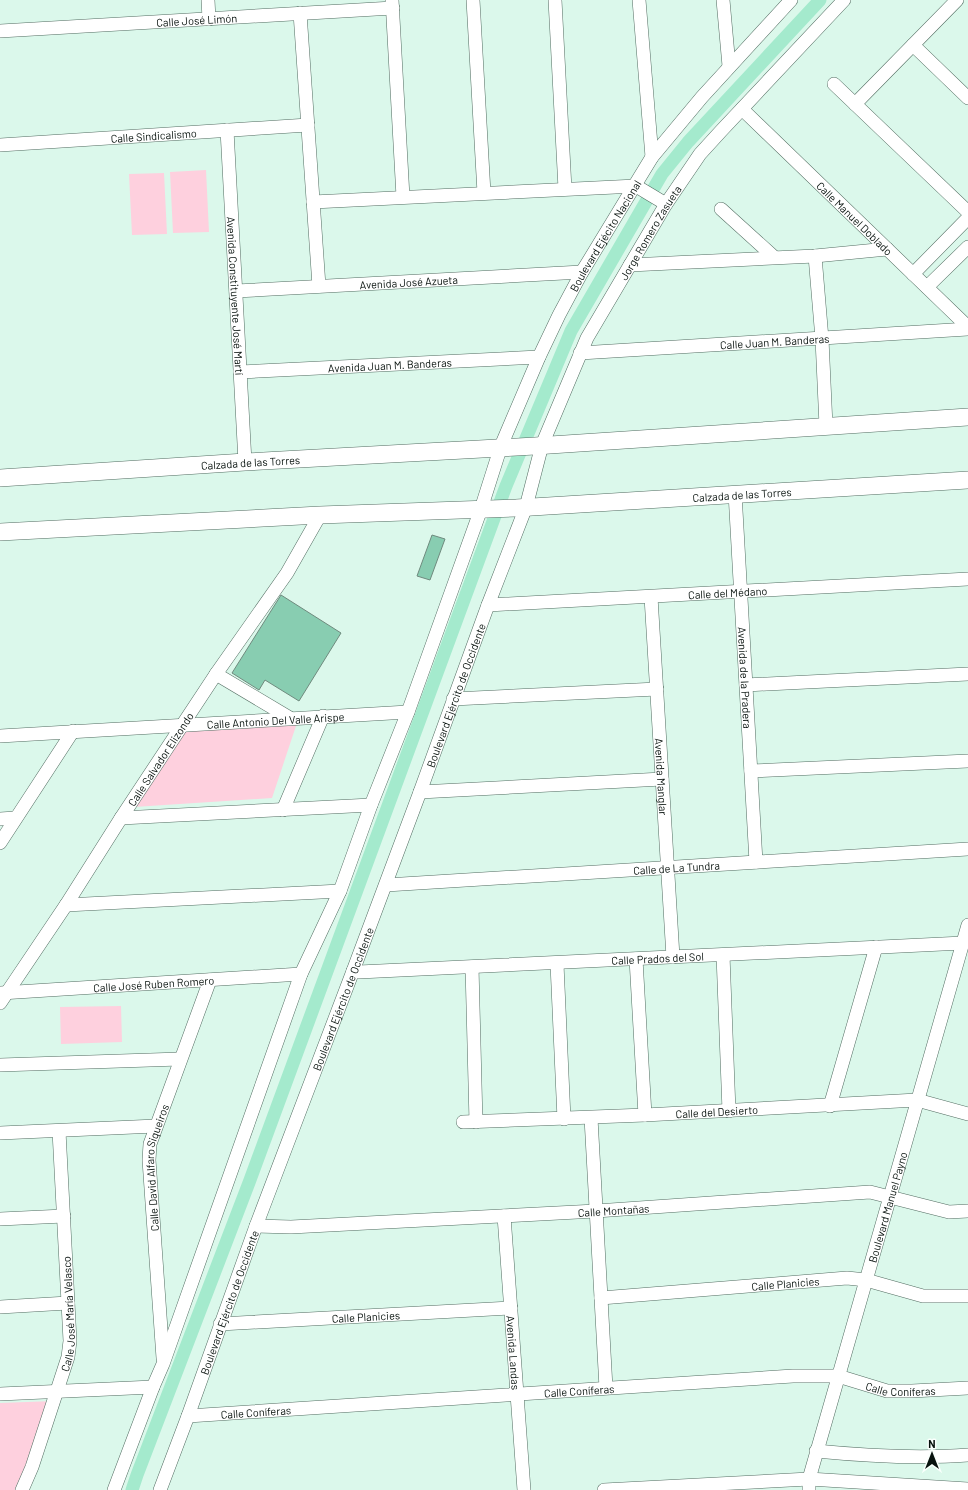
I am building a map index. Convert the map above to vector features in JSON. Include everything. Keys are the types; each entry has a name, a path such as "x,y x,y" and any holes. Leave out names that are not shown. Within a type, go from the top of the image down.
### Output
{"main road":[{"path":"539,445 968,417"},
{"name":"Calzada de las Torres","path":"0,478 539,445"},
{"name":"Calzada de las Torres","path":"487,509 968,480"},
{"path":"0,532 320,515 487,509"}],"street":[{"path":"208,0 209,19"},
{"path":"473,0 484,193"},
{"path":"555,0 565,189"},
{"path":"639,0 652,157"},
{"path":"723,0 729,66"},
{"name":"Boulevard Ejécito Nacional","path":"487,509 539,357 582,272 638,187 652,157 729,66 791,0"},
{"name":"Jorge Romero Zasueta","path":"521,508 539,445 580,353 601,312 630,265 662,202 700,154 844,0"},
{"path":"855,104 957,0"},
{"path":"392,4 403,197"},
{"name":"Calle José Limón","path":"0,31 300,13 392,4"},
{"path":"300,13 319,286"},
{"path":"913,45 968,98"},
{"path":"834,84 968,212"},
{"name":"Calle Manuel Doblado","path":"742,109 968,328"},
{"name":"Calle Sindicalismo","path":"0,145 308,125"},
{"name":"Avenida Constituyente José Martí","path":"227,130 245,462"},
{"path":"313,202 565,189 638,187 662,202"},
{"path":"721,209 774,257"},
{"path":"913,274 968,218"},
{"path":"927,287 968,247"},
{"path":"630,265 815,256 887,249"},
{"path":"815,256 822,339 826,426"},
{"name":"Avenida José Azueta","path":"236,291 582,272"},
{"name":"Calle Juan M. Banderas","path":"580,353 822,339 968,328"},
{"name":"Avenida Juan M. Banderas","path":"240,372 539,357"},
{"name":"Avenida de la Pradera","path":"735,493 756,862"},
{"name":"Boulevard Ejército de Occidente","path":"160,1490 256,1226 386,885 488,605 521,508"},
{"path":"114,1490 163,1364 301,974 340,891 371,805 487,509"},
{"name":"Calle Salvador Elizondo","path":"2,996 66,905 121,818 216,674 287,573 320,515"},
{"name":"Calle del Médano","path":"488,605 968,579"},
{"name":"Avenida Manglar","path":"651,597 673,957"},
{"path":"216,674 290,718"},
{"path":"746,685 968,674"},
{"path":"453,699 657,690"},
{"name":"Calle Antonio Del Valle Arispe","path":"0,736 408,712"},
{"path":"283,810 323,716"},
{"path":"0,843 73,731"},
{"path":"750,771 968,761"},
{"path":"420,792 662,779"},
{"path":"121,818 371,805"},
{"path":"0,819 15,818"},
{"name":"Calle de La Tundra","path":"386,885 968,849"},
{"path":"66,905 340,891"},
{"name":"Boulevard Manuel Payno","path":"809,1484 816,1451 968,925"},
{"name":"Calle Prados del Sol","path":"353,971 359,972 557,964 963,943"},
{"path":"830,1106 876,947"},
{"path":"723,955 729,1111"},
{"path":"636,959 645,1115"},
{"path":"557,964 564,1119"},
{"name":"Calle del Desierto","path":"472,967 469,1122 592,1118 918,1100 968,1114"},
{"name":"Calle José Ruben Romero","path":"2,996 301,974"},
{"name":"Calle David Alfaro Siqueiros","path":"163,1364 149,1160 150,1144 210,980"},
{"path":"0,1066 180,1059"},
{"path":"592,1118 606,1388"},
{"path":"0,1133 156,1126"},
{"name":"Calle José María Velasco","path":"22,1490 32,1467 55,1392 68,1357 70,1341 59,1130"},
{"name":"Calle Montañas","path":"256,1226 291,1227 596,1211 870,1192 949,1212 968,1211"},
{"path":"0,1219 64,1216"},
{"name":"Avenida Landas","path":"504,1216 524,1490"},
{"name":"Calle Planicies","path":"601,1298 847,1278 866,1280 923,1296 968,1296"},
{"path":"0,1307 68,1304"},
{"name":"Calle Planicies","path":"220,1324 511,1308"},
{"name":"Calle Coníferas","path":"188,1416 793,1376 838,1376 887,1391 968,1388"},
{"path":"0,1394 153,1387"},
{"path":"816,1451 905,1458 940,1458 968,1455"},
{"path":"604,1490 809,1484 968,1489"}],"shaded area":[{"path":"206,170 209,232 173,233 170,172"},
{"path":"164,173 167,234 132,235 129,174"},
{"path":"297,723 272,798 134,807 183,731"},
{"path":"121,1006 122,1042 61,1044 60,1007"},
{"path":"54,1401 17,1490 0,1490 0,1403"}],"building":[{"path":"432,535 445,539 430,580 417,576"},
{"path":"281,595 341,633 299,701 265,680 259,690 232,673"}],"waterway":[{"path":"132,1490 250,1180 506,486 571,331 662,174 688,142 820,0"}]}
